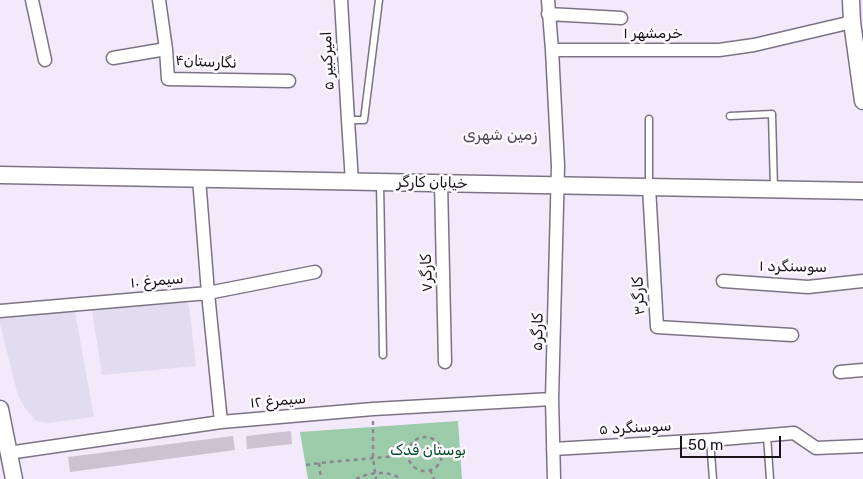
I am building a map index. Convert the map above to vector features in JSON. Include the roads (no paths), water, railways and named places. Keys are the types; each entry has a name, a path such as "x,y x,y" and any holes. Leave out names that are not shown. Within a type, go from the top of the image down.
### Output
{"street":[{"path":"32,0 45,60"},
{"name":"نگارستان۴","path":"159,0 168,79 289,80"},
{"name":"امیرکبیر ۵","path":"342,0 352,182"},
{"name":"کارگر۵","path":"548,0 558,185 552,399 554,479"},
{"path":"854,8 863,99"},
{"name":"خرمشهر ۱","path":"552,50 719,50 754,45 854,8"},
{"path":"548,14 621,18"},
{"path":"112,58 166,49"},
{"name":"خیابان کارگر","path":"0,175 863,191"},
{"path":"199,178 221,422"},
{"name":"کارگر۷","path":"440,183 446,362"},
{"name":"کارگر۳","path":"649,187 657,327 792,335"},
{"name":"سیمرغ ۱۰","path":"0,310 208,293 315,272"},
{"name":"سوسنگرد ۱","path":"723,280 808,287 863,281"},
{"path":"840,372 863,370"},
{"name":"سیمرغ ۱۲","path":"8,452 221,422 373,409 552,399"},
{"path":"0,409 14,479"},
{"name":"سوسنگرد ۵","path":"553,449 794,433 816,448 863,446"}],"lane":[{"path":"348,120 364,120 379,0"},
{"path":"730,116 772,114 774,189"},
{"path":"649,119 649,187"},
{"path":"380,182 383,355"},
{"path":"767,436 770,479"},
{"path":"710,440 713,479"}],"district":[{"name":"زمین شهری","path":"500,135"}],"park label":[{"name":"بوستان فدک","path":"428,451"}]}
